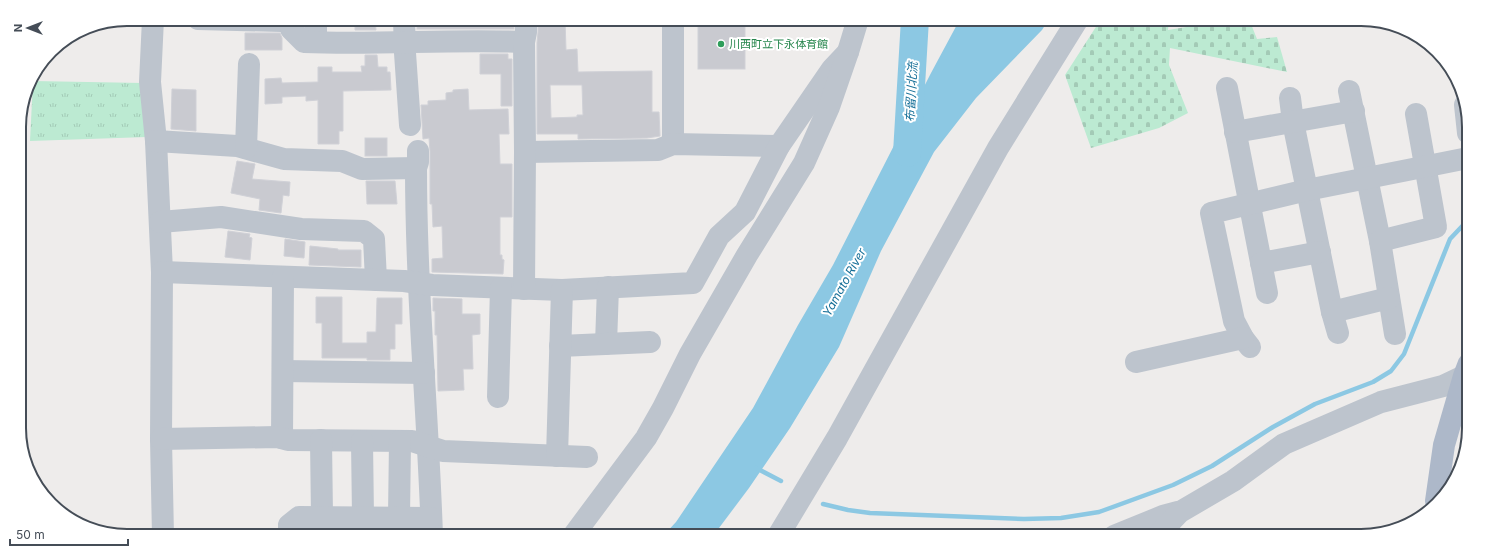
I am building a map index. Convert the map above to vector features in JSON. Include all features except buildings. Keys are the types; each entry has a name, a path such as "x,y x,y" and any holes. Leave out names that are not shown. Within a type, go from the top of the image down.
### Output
{"main road":[{"path":"1437,495 1444,445 1462,388"}],"street":[{"path":"153,26 150,82 156,141 162,272 161,439 163,529"},
{"path":"288,26 304,42 524,42"},
{"path":"316,26 316,42"},
{"path":"404,26 410,125"},
{"path":"524,289 524,42 526,26"},
{"path":"673,26 673,144"},
{"path":"578,529 646,438 690,354 746,255 804,163 829,107 856,26"},
{"path":"782,529 837,438 998,148 1074,26"},
{"path":"162,272 404,281 432,285 562,290 693,283 719,236 745,212 779,146 832,68 848,52"},
{"path":"246,148 249,64"},
{"path":"1227,88 1267,293"},
{"path":"1290,98 1293,122 1335,323 1389,298"},
{"path":"1235,132 1293,122 1351,101 1380,241 1395,334"},
{"path":"1380,241 1436,228 1416,114"},
{"path":"156,141 237,146 284,159 342,161 362,169 417,159 419,284 429,446 432,527 398,517 299,516 289,525 289,529"},
{"path":"525,152 658,150 673,144 779,146"},
{"path":"1136,362 1247,343 1234,321 1211,213 1307,190 1462,159"},
{"path":"160,222 221,217 301,229 364,231 374,239 376,280"},
{"path":"1261,263 1320,252"},
{"path":"282,438 283,276"},
{"path":"606,344 608,287"},
{"path":"498,397 501,288"},
{"path":"557,456 562,290"},
{"path":"560,346 650,342"},
{"path":"283,372 424,373"},
{"path":"1164,529 1180,512 1233,481 1284,444 1381,402 1443,386 1462,375"},
{"path":"161,439 277,437 288,440 412,441 443,451 587,457"},
{"path":"321,440 322,516"},
{"path":"362,441 363,517"},
{"path":"398,517 400,441"},
{"path":"1131,529 1163,516 1180,512"}],"green space":[{"path":"1096,26 1168,26 1168,30 1192,26 1252,26 1257,39 1277,37 1287,72 1170,48 1169,65 1188,113 1159,128 1091,148 1065,75"},
{"path":"37,81 143,83 147,137 30,141 32,92"}],"water":[{"name":"Yamato River","path":"956,26 1045,26 976,98 934,152 881,251 839,347 790,428 749,488 718,529 670,529 676,522 753,408 798,325 833,265"}],"waterway":[{"name":"布留川北流","path":"907,153 915,26"},
{"path":"823,504 870,513 1024,519 1061,518 1099,512 1173,485 1212,466 1273,427 1315,404 1373,382 1391,371 1404,354 1450,239 1462,226"},
{"path":"756,468 781,481"}],"place":[{"name":"川西町立下永体育館","path":"721,44"}]}
